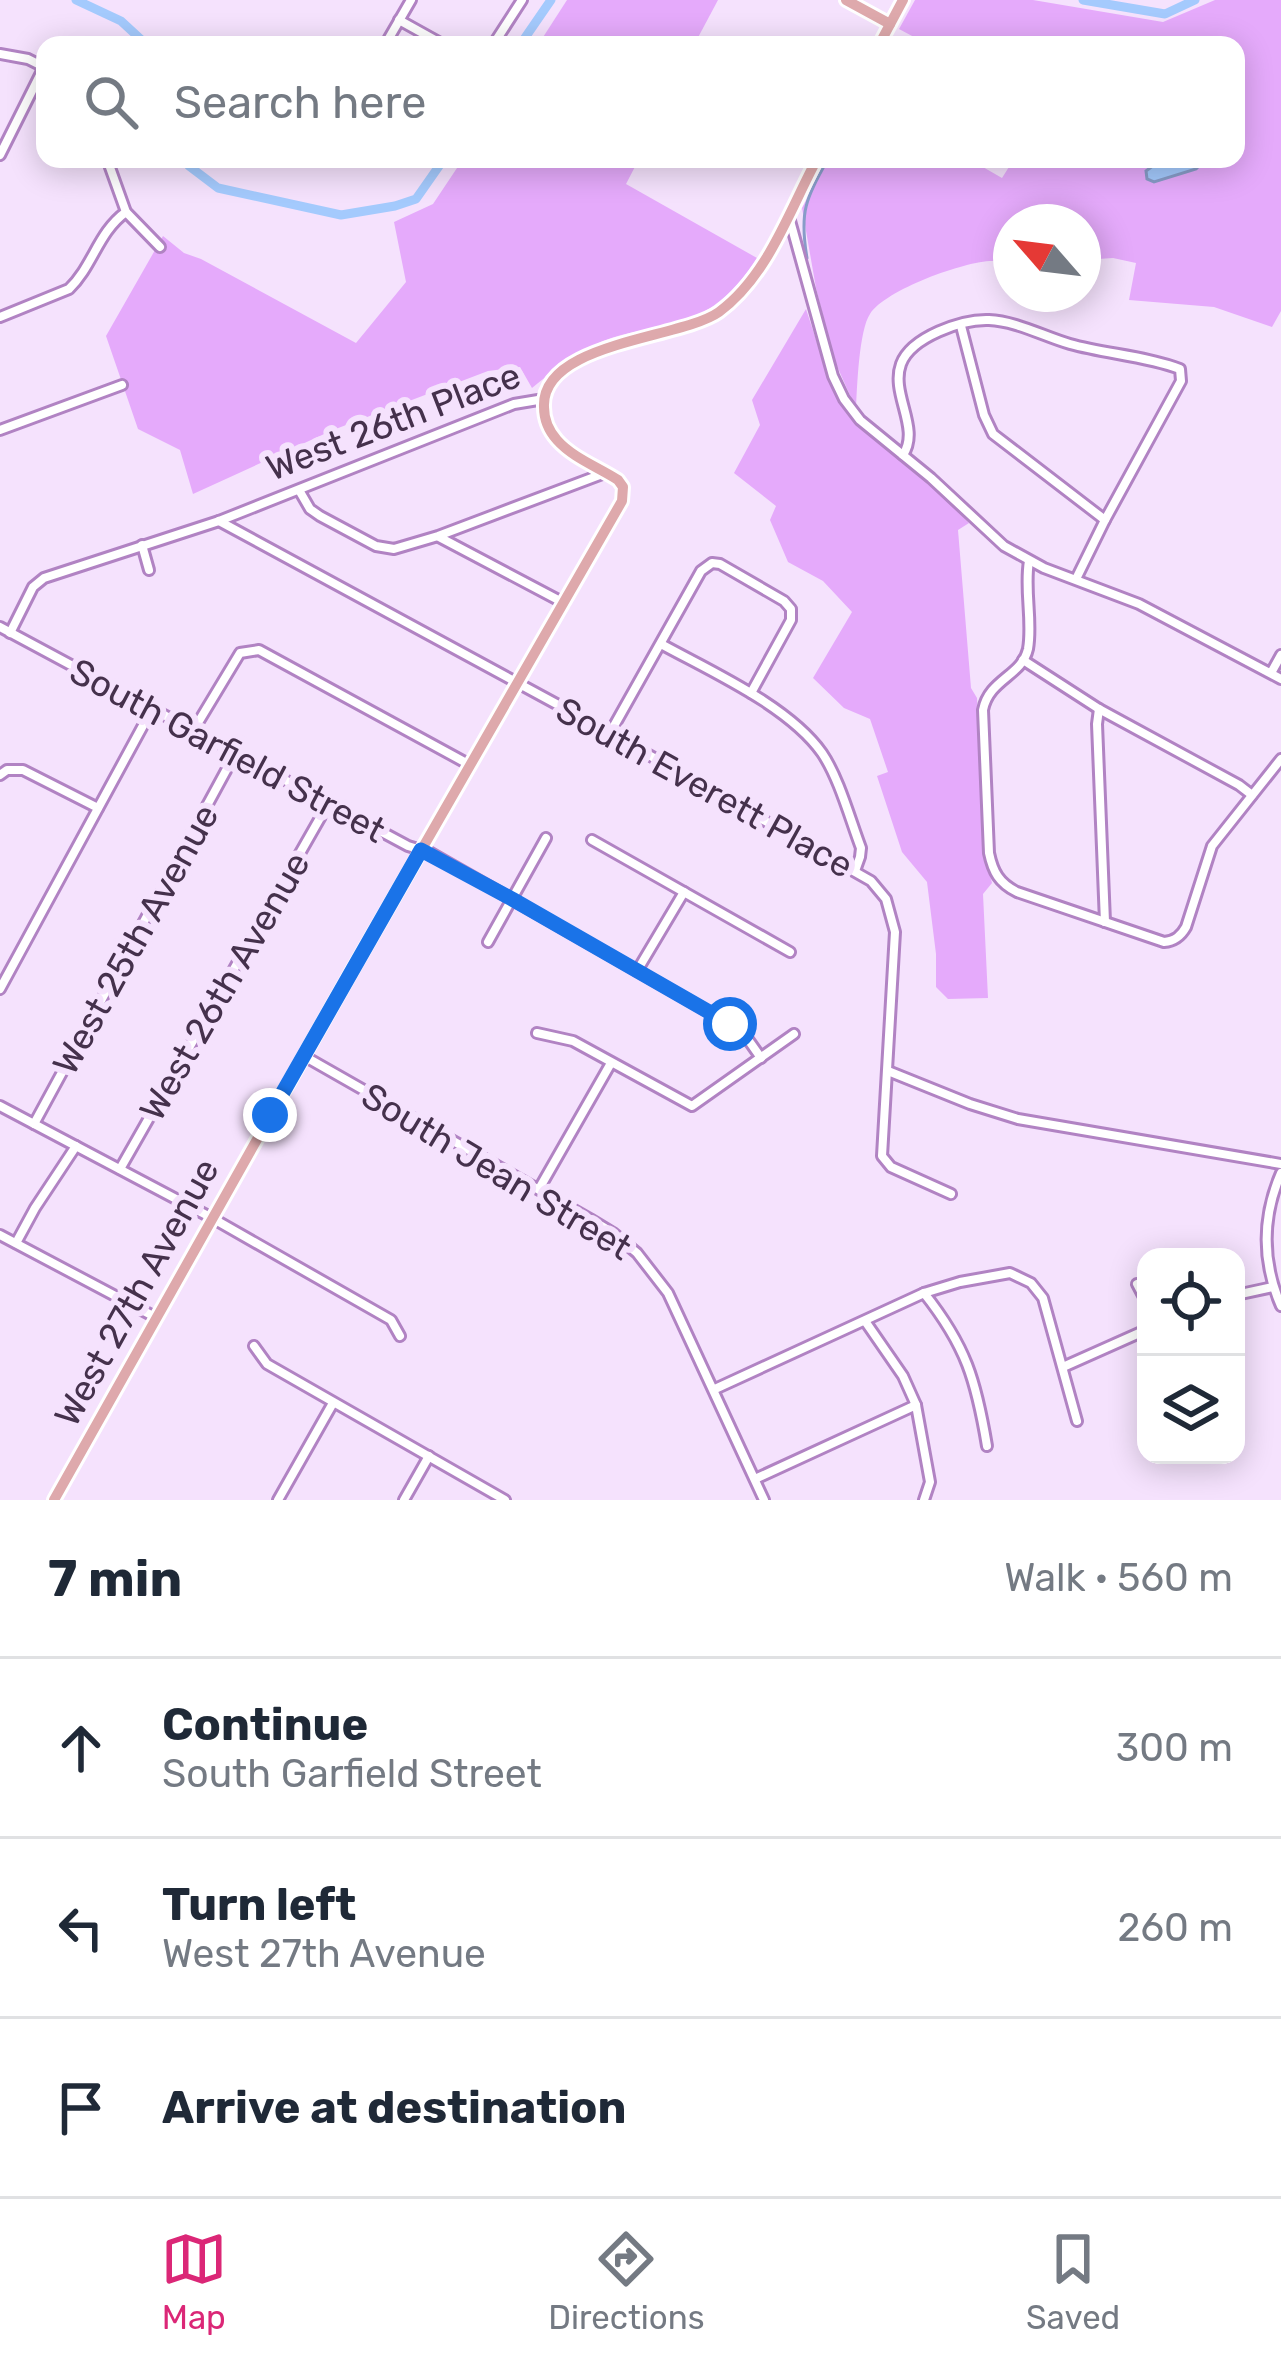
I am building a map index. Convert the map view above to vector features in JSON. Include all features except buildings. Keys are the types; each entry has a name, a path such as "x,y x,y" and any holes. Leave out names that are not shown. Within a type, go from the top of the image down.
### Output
{"main road":[{"path":"846,0 890,24"},
{"path":"884,36 903,0"},
{"path":"788,215 813,168"},
{"name":"West 26th Place","path":"544,399 557,376 593,352 690,326 721,310 755,275 788,215"},
{"path":"544,399 545,418 557,441 606,473"},
{"name":"West 27th Avenue","path":"54,1500 620,506 623,487 606,473"}],"street":[{"path":"390,36 411,0"},
{"path":"499,36 522,0"},
{"path":"399,20 428,36"},
{"path":"0,54 36,63"},
{"path":"0,155 36,85"},
{"path":"109,168 126,212 160,247"},
{"path":"0,317 69,289 107,228 126,212"},
{"path":"788,215 837,386 860,420 989,534 1029,561 1138,604 1281,679"},
{"path":"903,455 910,439 899,386 901,364 918,341 961,326 997,321 1176,367 1182,373 1181,381 1076,579"},
{"path":"961,326 993,434 1105,520"},
{"path":"0,430 122,385"},
{"name":"West 26th Place","path":"10,633 33,587 44,578 219,520 514,404 544,399"},
{"path":"298,490 320,516 386,548 437,536 606,473"},
{"name":"South Everett Place","path":"219,520 871,881 886,899 894,923 881,1147 885,1163 951,1194"},
{"path":"437,536 565,603"},
{"path":"142,545 149,570"},
{"path":"1029,561 1028,649 1023,660 992,688 983,710 989,853 997,878 1009,887 1164,942 1180,937 1212,846 1281,759"},
{"path":"610,733 701,571 712,563 752,582 790,609 791,620 751,693"},
{"name":"South Garfield Street","path":"0,627 512,899 730,1024 760,1058"},
{"path":"661,644 751,693 821,753 861,848 854,871"},
{"path":"193,731 235,659 246,650 259,650 470,765"},
{"path":"1271,673 1281,655"},
{"path":"1023,660 1099,709 1252,795"},
{"path":"0,989 152,709"},
{"path":"1099,709 1105,922"},
{"name":"West 25th Avenue","path":"34,1124 236,754"},
{"path":"0,775 23,770 98,808"},
{"name":"West 26th Avenue","path":"120,1169 328,804"},
{"path":"488,942 546,838"},
{"path":"592,840 790,952"},
{"path":"638,971 684,892"},
{"path":"537,1033 573,1041 692,1106 794,1034"},
{"name":"South Jean Street","path":"304,1056 613,1233 647,1264 679,1313 764,1500"},
{"path":"539,1189 611,1063"},
{"path":"888,1071 1018,1119 1281,1169 1266,1230 1268,1268 1281,1306"},
{"path":"0,1106 212,1217 392,1320 400,1336"},
{"path":"16,1243 76,1146"},
{"path":"0,1235 155,1317"},
{"path":"715,1389 924,1293 1010,1273 1031,1283 1043,1298 1077,1421"},
{"path":"1245,1293 1273,1287"},
{"path":"924,1293 961,1346 976,1387 987,1446"},
{"path":"865,1321 904,1376 916,1405 930,1482 926,1497"},
{"path":"1063,1367 1137,1334"},
{"path":"254,1346 267,1364 505,1500"},
{"path":"278,1500 334,1402"},
{"path":"755,1479 916,1405"},
{"path":"404,1500 429,1456"}],"shaded area":[{"path":"567,0 718,0 699,36 544,36"},
{"path":"915,0 1033,0 1163,22 1215,0 1281,0 1281,311 1272,327 1214,307 1129,300 1136,263 1101,259 1101,204 993,204 993,261 945,271 892,296 870,314 861,346 856,409 833,357 802,208 824,168 985,168 1002,178 1008,168 1245,168 1245,36 912,36 899,29"},
{"path":"457,168 634,168 626,184 757,258 733,289 702,313 603,341 532,388 520,367 488,371 333,430 193,494 180,450 138,429 106,336 163,236 184,253 356,343 406,282 394,222 433,204"},
{"path":"806,309 832,388 856,423 969,523 958,530 971,688 977,698 985,854 992,883 983,894 988,998 948,999 936,987 927,882 902,852 877,776 888,772 870,719 844,708 813,678 852,612 823,581 788,562 770,520 776,506 734,473 760,425 752,400"}],"water":[{"path":"1197,168 1154,182 1147,179 1146,171"}],"waterway":[{"path":"76,0 121,21 137,36"},
{"path":"526,36 551,0"},
{"path":"1083,0 1165,14 1195,0"},
{"path":"192,168 218,188 341,215 416,199 438,168"},
{"path":"807,258 806,206 823,168"}],"route":[{"path":"270,1115 421,850 730,1024"}]}
